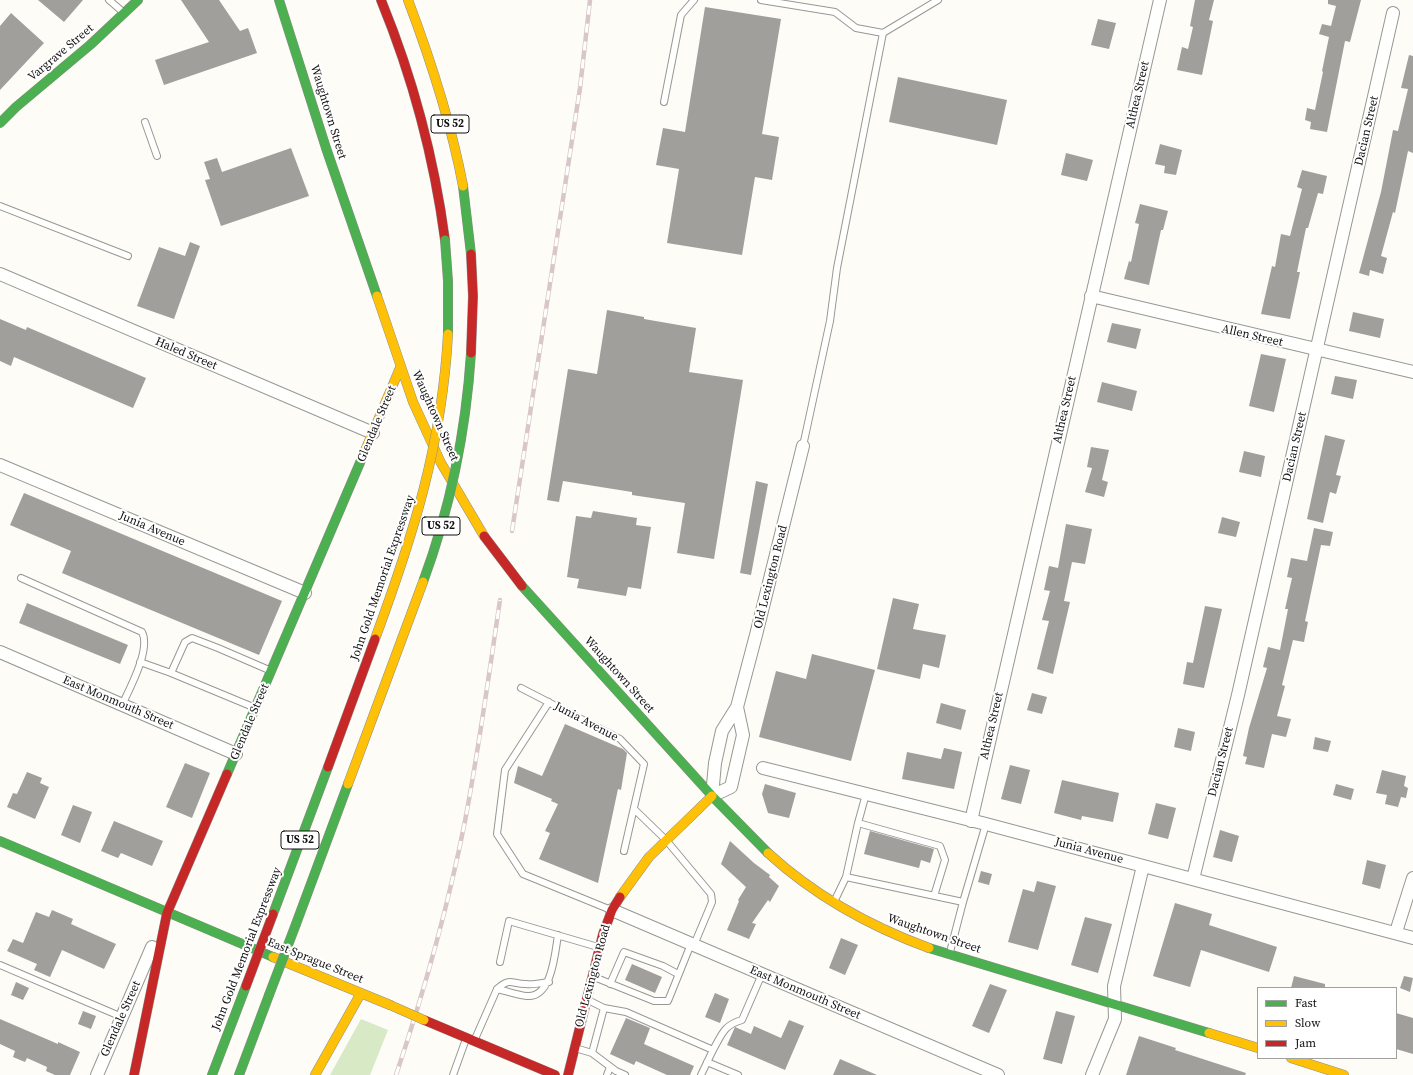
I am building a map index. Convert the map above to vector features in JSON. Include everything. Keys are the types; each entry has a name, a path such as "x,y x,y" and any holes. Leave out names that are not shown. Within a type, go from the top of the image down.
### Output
{"main road":[{"name":"Vargrave Street","path":"0,122 138,0"},
{"name":"John Gold Memorial Expressway","path":"212,1075 404,561 415,527 433,457 444,388 448,309 445,240 437,180 420,107 380,0"},
{"name":"US 52","path":"239,1075 425,576 439,534 458,463 469,392 472,354 474,316 472,254 462,176 446,108 408,0"},
{"name":"Waughtown Street","path":"277,2 300,64 326,148 400,368 418,414 441,463 484,536 522,586 712,796 771,855 795,876 834,903 888,932 950,954 1257,1048"},
{"name":"Glendale Street","path":"167,913 272,672 400,368"},
{"name":"Old Lexington Road","path":"568,1075 599,948 612,910 638,870 666,840 712,796"},
{"name":"East Sprague Street","path":"0,841 167,913 390,1005 554,1075"},
{"path":"134,1075 167,913"},
{"path":"315,1075 361,993"},
{"path":"1294,1059 1344,1075"}],"street":[{"name":"Althea Street","path":"971,821 1160,0"},
{"name":"Dacian Street","path":"1193,879 1317,351 1393,13"},
{"name":"Haled Street","path":"0,274 373,433"},
{"name":"Allen Street","path":"1091,296 1317,351 1413,372"},
{"name":"Old Lexington Road","path":"712,796 715,763 722,731 737,707 803,446"},
{"name":"Junia Avenue","path":"0,465 305,593"},
{"name":"East Monmouth Street","path":"0,652 236,754"},
{"name":"Old Lexington Road","path":"712,796 731,787 743,735 737,707"},
{"name":"Junia Avenue","path":"763,768 986,824 1396,932 1413,938"},
{"path":"1092,1075 1115,1019 1114,986 1143,866"},
{"path":"1396,932 1413,878"},
{"name":"East Monmouth Street","path":"612,910 998,1075"},
{"name":"Glendale Street","path":"97,1075 167,913"}],"lane":[{"path":"109,0 125,13"},
{"path":"664,102 681,15 694,0"},
{"path":"761,0 835,12 856,28 883,33 938,0"},
{"path":"803,446 830,321 837,268 883,33"},
{"path":"145,122 157,156"},
{"path":"0,206 128,256"},
{"path":"22,578 142,632 146,643 140,662 122,705"},
{"path":"171,673 186,642 192,638 272,672"},
{"path":"140,662 171,673 256,708"},
{"name":"Junia Avenue","path":"521,688 620,739 644,764 634,809"},
{"path":"549,702 505,770 497,834 522,874 612,910"},
{"path":"834,903 846,877 866,794"},
{"path":"592,977 654,1001 668,1001 678,974 693,945 713,899 711,894 666,840 634,809"},
{"path":"624,851 634,809"},
{"path":"858,823 940,846 945,860 934,896"},
{"path":"950,954 963,902 986,824"},
{"path":"846,877 963,902"},
{"path":"500,962 509,921 599,948"},
{"path":"497,989 528,996 540,993 548,982 558,935"},
{"path":"610,984 624,952 663,966 678,974"},
{"path":"0,965 122,1017"},
{"path":"701,1075 724,1030 731,1023 742,1020 762,974"},
{"path":"453,1075 470,1039 497,989 503,983 510,981 525,984 548,982"},
{"path":"587,1000 604,1008 626,1012 713,1050"},
{"path":"592,1053 604,1008"},
{"path":"574,1048 592,1053 610,1067 625,1075"},
{"path":"707,1062 738,1075"},
{"path":"607,1075 610,1067"}],"green space":[{"path":"361,1019 388,1030 370,1075 330,1075"}],"building":[{"path":"38,0 83,0 64,22"},
{"path":"181,0 219,0 240,31 248,28 257,53 164,85 155,60 209,42"},
{"path":"1195,0 1214,0 1209,20 1213,21 1202,75 1177,70 1182,47 1188,49 1193,27 1190,26"},
{"path":"1328,0 1361,0 1350,42 1345,41 1327,132 1310,129 1311,122 1305,120 1307,108 1315,110 1329,37 1319,34 1322,24 1331,26 1336,6 1328,4"},
{"path":"705,7 781,19 762,134 779,137 772,180 755,177 742,255 667,243 679,169 656,165 663,128 685,132"},
{"path":"11,13 44,43 0,90 0,26"},
{"path":"1098,19 1116,23 1109,49 1091,45"},
{"path":"1409,55 1413,56 1413,153 1408,151 1395,213 1393,212 1381,256 1387,258 1383,274 1370,270 1369,276 1359,273 1381,192 1393,130 1398,131 1408,89 1401,88"},
{"path":"898,77 1007,100 997,145 889,122"},
{"path":"1160,144 1182,150 1176,175 1164,173 1165,166 1155,164"},
{"path":"291,148 309,196 221,226 205,180 210,179 204,162 217,158 222,172"},
{"path":"1066,153 1093,160 1087,181 1061,175"},
{"path":"1302,170 1327,176 1323,194 1318,193 1308,228 1306,228 1297,272 1300,272 1290,319 1261,314 1272,266 1275,267 1281,234 1290,236 1302,189 1297,187"},
{"path":"1140,204 1168,211 1163,230 1161,230 1149,285 1124,279 1129,261 1131,262 1139,224 1135,223"},
{"path":"190,242 200,246 174,319 137,306 159,247 185,256"},
{"path":"607,310 644,317 644,319 696,328 689,372 743,380 714,559 677,553 685,503 632,495 632,492 563,481 559,502 547,500 568,369 597,374"},
{"path":"1353,312 1384,319 1380,338 1349,331"},
{"path":"0,319 26,330 27,327 146,378 133,408 14,357 11,366 0,361"},
{"path":"1112,323 1141,329 1136,349 1107,342"},
{"path":"1261,354 1286,359 1274,412 1249,406"},
{"path":"1335,376 1357,380 1353,399 1331,394"},
{"path":"1102,382 1137,391 1132,411 1097,402"},
{"path":"1325,435 1345,440 1336,475 1341,476 1336,494 1330,492 1323,523 1307,519"},
{"path":"1091,447 1109,450 1102,480 1108,482 1104,497 1085,492 1092,468 1087,467"},
{"path":"1244,451 1265,456 1261,477 1239,472"},
{"path":"756,481 768,484 751,575 740,573"},
{"path":"24,493 282,601 259,655 62,573 71,551 10,525"},
{"path":"593,511 637,518 636,525 651,527 641,589 628,587 626,596 577,588 579,579 567,577 576,516 591,518"},
{"path":"1222,517 1240,522 1236,537 1218,533"},
{"path":"1066,524 1092,529 1085,564 1072,562 1064,601 1070,602 1053,674 1037,669 1049,621 1042,620 1050,591 1044,590 1049,566 1058,568"},
{"path":"1314,528 1333,532 1330,546 1321,545 1305,621 1308,622 1304,642 1293,640 1282,685 1285,686 1277,716 1291,719 1286,737 1272,734 1264,768 1245,764 1247,757 1243,756 1249,728 1267,668 1263,667 1268,647 1280,650 1288,609 1285,609 1292,578 1287,577 1291,558 1307,561"},
{"path":"893,598 919,604 913,629 946,635 939,668 923,664 920,679 877,669"},
{"path":"27,603 128,645 120,664 19,623"},
{"path":"1205,606 1222,609 1204,688 1183,684 1187,662 1193,663"},
{"path":"812,654 875,670 851,761 759,737 776,671 806,679"},
{"path":"1032,693 1047,697 1042,714 1027,710"},
{"path":"941,703 966,710 961,730 936,723"},
{"path":"565,724 623,749 627,753 621,790 618,789 598,883 539,859 550,833 545,831 558,804 551,801 552,799 514,783 518,766 542,776"},
{"path":"1178,728 1195,732 1191,751 1174,747"},
{"path":"1315,737 1331,741 1328,752 1313,749"},
{"path":"944,748 962,752 954,789 902,779 907,752 941,759"},
{"path":"185,763 210,773 192,818 166,807"},
{"path":"1010,765 1030,770 1021,804 1001,799"},
{"path":"1382,770 1406,776 1404,786 1408,788 1406,798 1401,797 1398,807 1385,804 1387,795 1376,793"},
{"path":"27,772 42,778 40,783 49,787 35,819 7,807 13,793 17,794"},
{"path":"1062,780 1119,793 1113,822 1082,816 1081,820 1054,813"},
{"path":"765,784 796,793 789,818 768,813 762,794"},
{"path":"1336,784 1354,789 1351,800 1333,795"},
{"path":"1156,803 1176,808 1168,839 1148,834"},
{"path":"73,805 92,812 80,843 61,835"},
{"path":"114,821 163,841 152,866 121,853 118,858 101,851"},
{"path":"1220,830 1239,836 1232,862 1213,857"},
{"path":"870,831 934,849 930,863 921,860 919,868 864,854"},
{"path":"730,841 754,863 770,875 769,877 779,886 770,902 768,900 752,923 756,924 749,939 727,930 739,901 738,900 746,887 721,864"},
{"path":"1367,860 1386,865 1380,889 1362,884"},
{"path":"981,871 992,874 989,885 978,882"},
{"path":"1037,881 1056,886 1038,950 1008,942 1023,889 1034,892"},
{"path":"1175,903 1212,914 1209,925 1277,947 1269,972 1201,950 1190,987 1153,976"},
{"path":"52,910 73,919 71,924 116,944 104,969 62,950 50,977 34,970 37,964 7,951 13,939 23,943 36,912 49,917"},
{"path":"1085,917 1112,924 1098,973 1071,965"},
{"path":"841,938 858,945 845,975 829,968"},
{"path":"632,964 662,977 655,993 625,980"},
{"path":"1294,976 1325,984 1325,987 1291,987"},
{"path":"1404,976 1413,978 1410,992 1400,988"},
{"path":"16,982 29,988 23,1000 11,995"},
{"path":"990,984 1007,990 989,1033 972,1026"},
{"path":"715,993 729,999 720,1023 705,1017"},
{"path":"83,1011 96,1016 91,1029 78,1024"},
{"path":"1056,1011 1075,1016 1062,1064 1043,1059"},
{"path":"1397,1013 1413,1018 1413,1054 1397,1049"},
{"path":"626,1018 650,1028 644,1044 694,1066 690,1075 667,1075 636,1061 634,1065 610,1054"},
{"path":"0,1019 80,1052 70,1075 55,1075 46,1071 47,1067 27,1058 25,1062 13,1057 15,1051 0,1044"},
{"path":"789,1020 804,1026 785,1070 727,1045 735,1027 751,1034 754,1026 781,1038"},
{"path":"1139,1036 1176,1048 1175,1050 1246,1073 1245,1075 1126,1075"},
{"path":"840,1059 877,1075 833,1075"}],"railway":[{"path":"512,531 580,88 590,0"},
{"path":"396,1075 435,949 451,885 475,766 500,600"}],"traffic: fast":[{"path":"0,123 16,107 90,45 138,0"},
{"path":"279,0 326,148 377,296"},
{"path":"463,186 471,254"},
{"path":"445,240 448,281 448,334"},
{"path":"423,582 433,554 449,498 461,440 469,382 471,353"},
{"path":"227,774 362,458"},
{"path":"522,586 714,798 768,853"},
{"path":"273,914 328,767"},
{"path":"296,924 348,784"},
{"path":"0,841 273,957"},
{"path":"269,995 296,924"},
{"path":"929,948 1209,1033"},
{"path":"212,1075 246,986"},
{"path":"239,1075 269,995"}],"traffic: slow":[{"path":"408,0 440,92 453,139 463,186"},
{"path":"377,296 413,402 441,463 484,536"},
{"path":"375,639 402,564 424,490 439,414 445,375 448,334"},
{"path":"362,458 400,368"},
{"path":"348,784 423,582"},
{"path":"620,897 649,857 712,796"},
{"path":"768,853 805,883 864,920 929,948"},
{"path":"273,957 390,1005"},
{"path":"315,1075 361,993"},
{"path":"390,1005 424,1020"},
{"path":"1209,1033 1257,1048"},
{"path":"1294,1059 1344,1075"}],"traffic: jam":[{"path":"381,0 403,59 421,118 435,178 445,240"},
{"path":"471,254 473,296 471,353"},
{"path":"484,536 522,586"},
{"path":"328,767 375,639"},
{"path":"167,913 227,774"},
{"path":"568,1075 603,934 612,910 620,897"},
{"path":"134,1075 167,913"},
{"path":"246,986 273,914"},
{"path":"424,1020 555,1075"}]}
